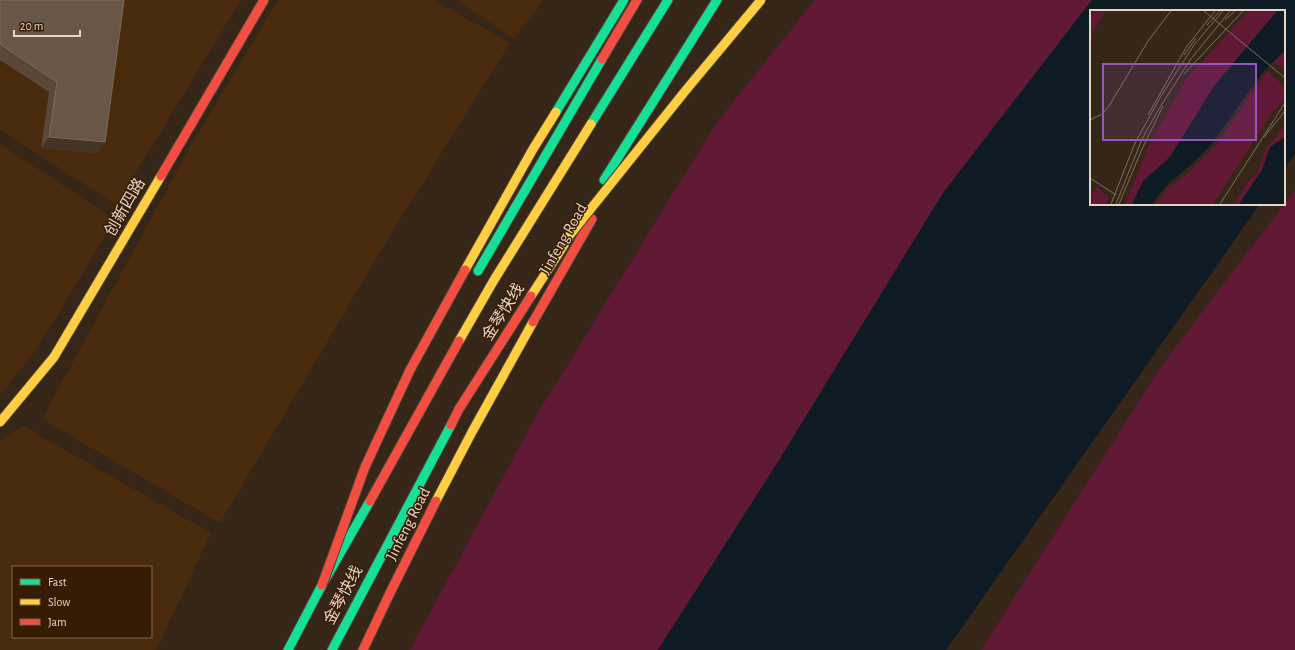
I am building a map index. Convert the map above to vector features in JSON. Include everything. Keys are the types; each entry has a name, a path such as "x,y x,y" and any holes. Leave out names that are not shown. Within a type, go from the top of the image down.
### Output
{"main road":[{"name":"创新四路","path":"0,422 54,357 264,0"},
{"path":"322,585 365,467 410,370 533,149 624,0"},
{"path":"475,276 637,0"},
{"name":"金琴快线","path":"288,650 322,585 494,280 668,0"},
{"name":"金琴快线","path":"332,650 459,409 717,0"},
{"name":"Jinfeng Road","path":"362,650 461,452 546,299 695,44 726,0"},
{"path":"569,236 686,90 761,0"},
{"path":"282,650 324,560 409,395"}],"shaded area":[{"path":"0,0 241,0 116,205 0,129"},
{"path":"278,0 434,0 510,43 389,237 220,523 42,419 190,147"},
{"path":"456,0 543,0 514,39"},
{"path":"815,0 1092,0 943,193 781,457 658,650 410,650 535,418 717,122"},
{"path":"0,144 115,220 36,350 0,395"},
{"path":"1295,190 1295,650 981,650 1162,365"},
{"path":"23,426 211,533 156,650 0,650 0,440"}],"water":[{"path":"1092,0 1295,0 1295,154 1285,168 1285,10 1090,10 1090,205 1259,205 946,650 658,650 781,457 943,193"}],"building":[{"path":"0,0 124,0 105,142 49,137 57,82 0,44"}],"traffic: fast":[{"path":"556,112 624,0"},
{"path":"591,124 668,0"},
{"path":"604,180 717,0"},
{"path":"478,271 602,59"},
{"path":"332,650 451,425"},
{"path":"288,650 322,585 370,501"}],"traffic: slow":[{"path":"569,236 686,90 761,0"},
{"path":"465,270 533,149 556,112"},
{"path":"459,341 494,280 591,124"},
{"path":"0,422 54,357 161,176"},
{"path":"531,296 580,220"},
{"path":"436,501 472,432 533,322"}],"traffic: jam":[{"path":"161,176 264,0"},
{"path":"602,59 637,0"},
{"path":"533,322 592,219"},
{"path":"322,585 365,467 410,370 465,270"},
{"path":"451,425 459,409 531,296"},
{"path":"370,501 459,341"},
{"path":"363,650 436,501"}]}
